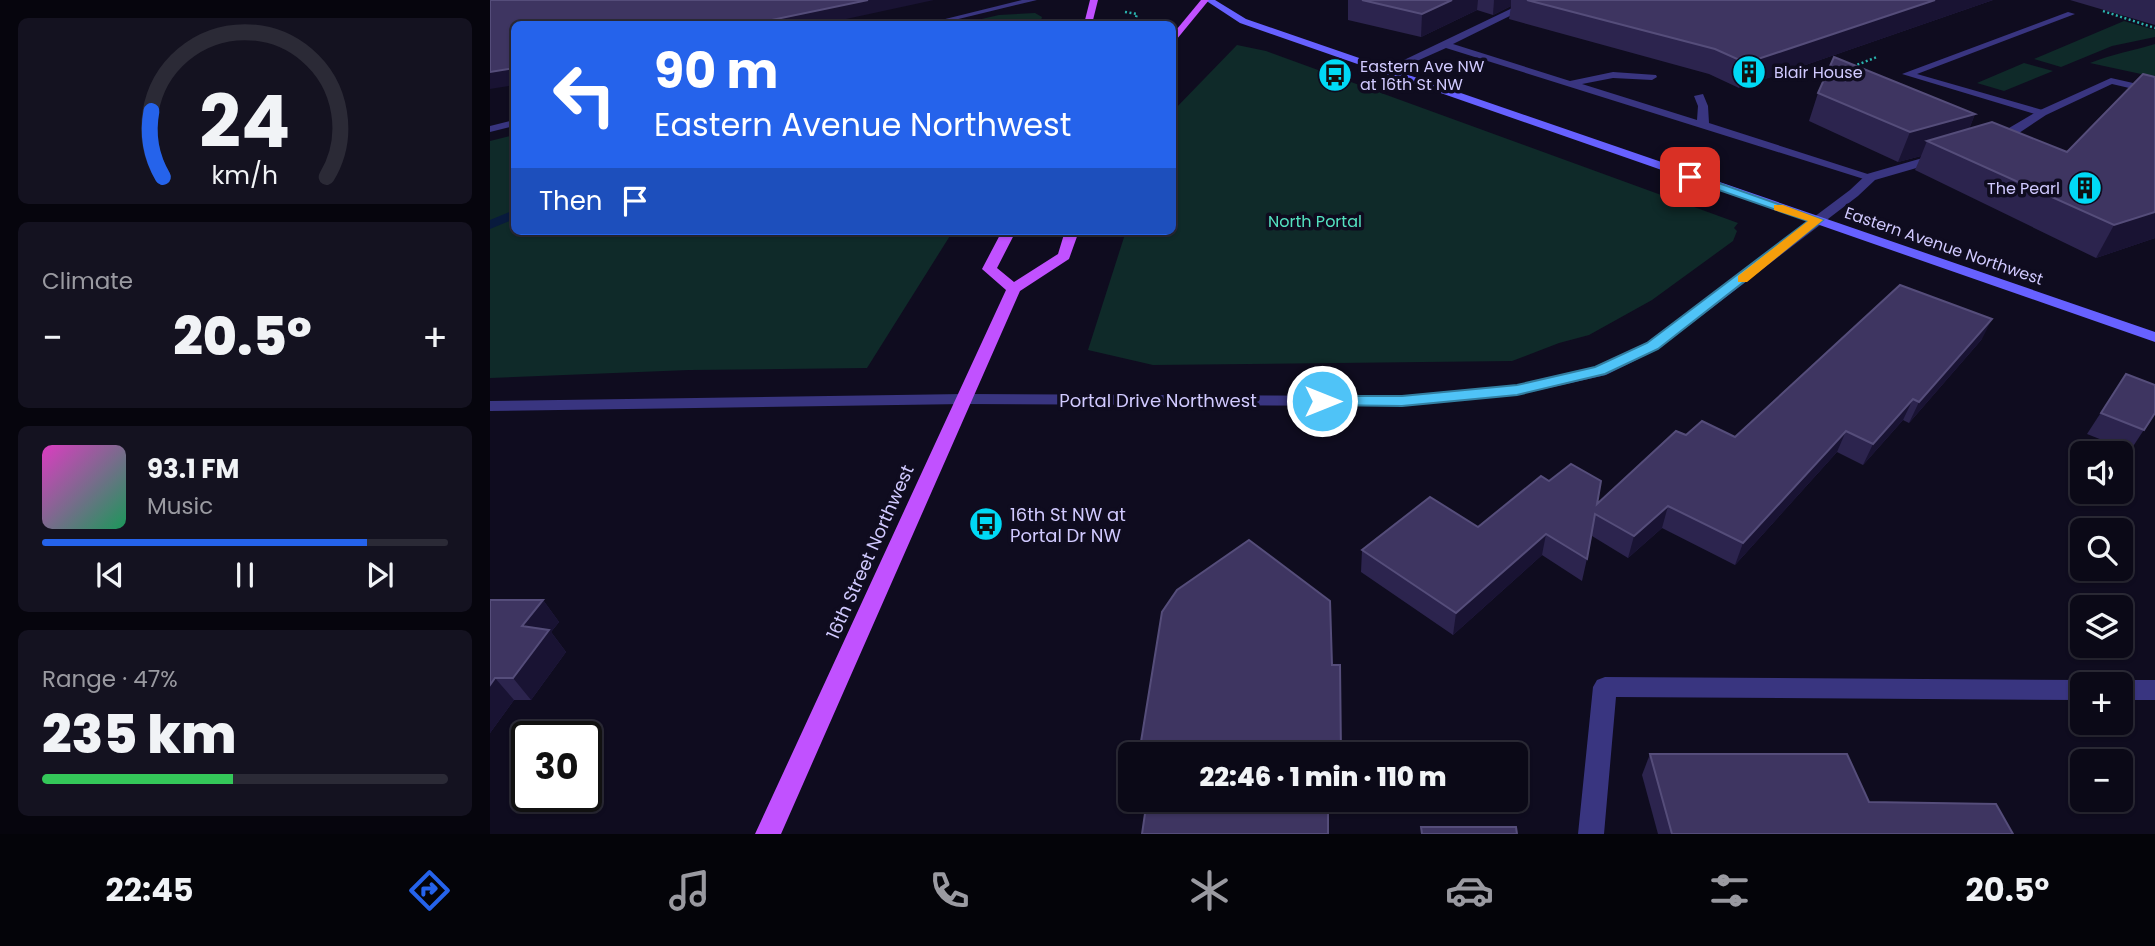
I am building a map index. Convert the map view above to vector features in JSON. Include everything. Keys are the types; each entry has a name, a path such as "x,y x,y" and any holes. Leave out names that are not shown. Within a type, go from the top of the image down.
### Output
{"main road":[{"path":"1088,21 1094,0"},
{"path":"1176,37 1207,0"},
{"path":"1007,235 989,269 1014,289 1064,256 1071,235"},
{"name":"16th Street Northwest","path":"768,834 1014,289"}],"street":[{"path":"942,21 1033,0"},
{"name":"Eastern Avenue Northwest","path":"1207,0 1243,21 2155,337"},
{"path":"1386,71 1445,45 1522,5 1538,0"},
{"path":"2042,113 1907,74 2071,14"},
{"path":"1445,45 1871,177 1957,152"},
{"path":"1571,83 1613,75 1652,77"},
{"path":"1981,144 2006,137 2042,113 2111,82 2155,91"},
{"path":"1699,96 1703,106 1703,123"},
{"path":"490,129 511,124"},
{"name":"Portal Drive Northwest","path":"490,406 964,399 1402,401 1517,390 1600,371 1653,346 1871,177"},
{"path":"1591,834 1605,687 2070,690"},
{"path":"2133,690 2155,690"}],"path":[{"path":"2144,25 2155,28"}],"green space":[{"path":"1035,13 1042,17 1041,21 973,21 999,15"},
{"path":"2124,21 2155,30 2155,37 2112,46 2061,67 2034,59"},
{"path":"2155,44 2155,77 2090,63 2114,55"},
{"name":"North Portal","path":"1237,45 1266,51 1738,223 1734,228 1737,231 1733,241 1652,300 1589,335 1512,361 1153,365 1088,350 1125,235 1176,235 1176,108"},
{"path":"2024,63 2053,71 2004,91 1977,83"},
{"path":"511,136 511,235 950,235 867,368 689,370 490,378 490,141"}],"building":[{"path":"490,0 868,0 766,21 511,21 511,68 490,72"},
{"path":"1362,0 1452,0 1422,14"},
{"path":"1527,0 1935,0 1746,63 1715,49"},
{"path":"1834,57 1975,114 1910,132 1818,93"},
{"path":"2143,74 2155,77 2155,212 2114,225 1927,141 1992,122 2067,152"},
{"path":"1900,285 1992,319 1919,402 1913,399 1873,444 1846,431 1743,543 1668,506 1634,536 1595,514 1587,559 1546,534 1456,613 1362,550 1430,497 1478,527 1541,476 1549,481 1571,464 1601,481 1597,504 1676,431 1686,435 1702,421 1735,437"},
{"path":"2126,374 2155,385 2155,413 2144,430 2101,413"},
{"path":"1249,540 1330,601 1332,665 1340,665 1341,742 1141,742 1162,612 1177,590"},
{"path":"490,600 543,600 522,626 549,630 513,678 495,678 490,685"},
{"path":"1650,754 1847,754 1869,802 1996,804 2013,834 1672,834"},
{"path":"1145,812 1328,812 1328,834 1142,834"},
{"path":"1421,827 1516,827 1517,834 1422,834"}],"waterway":[{"path":"490,225 511,215"}],"slow traffic":[{"path":"1742,279 1817,220 1779,207"}],"place":[{"name":"Blair House","path":"1749,72"},
{"name":"Eastern Ave NW at 16th St NW","path":"1335,75"},
{"name":"The Pearl","path":"2085,188"},
{"name":"16th St NW at Portal Dr NW","path":"986,524"}],"route":[{"path":"1322,401 1402,401 1517,390 1600,371 1653,346 1817,220 1690,177"}]}
